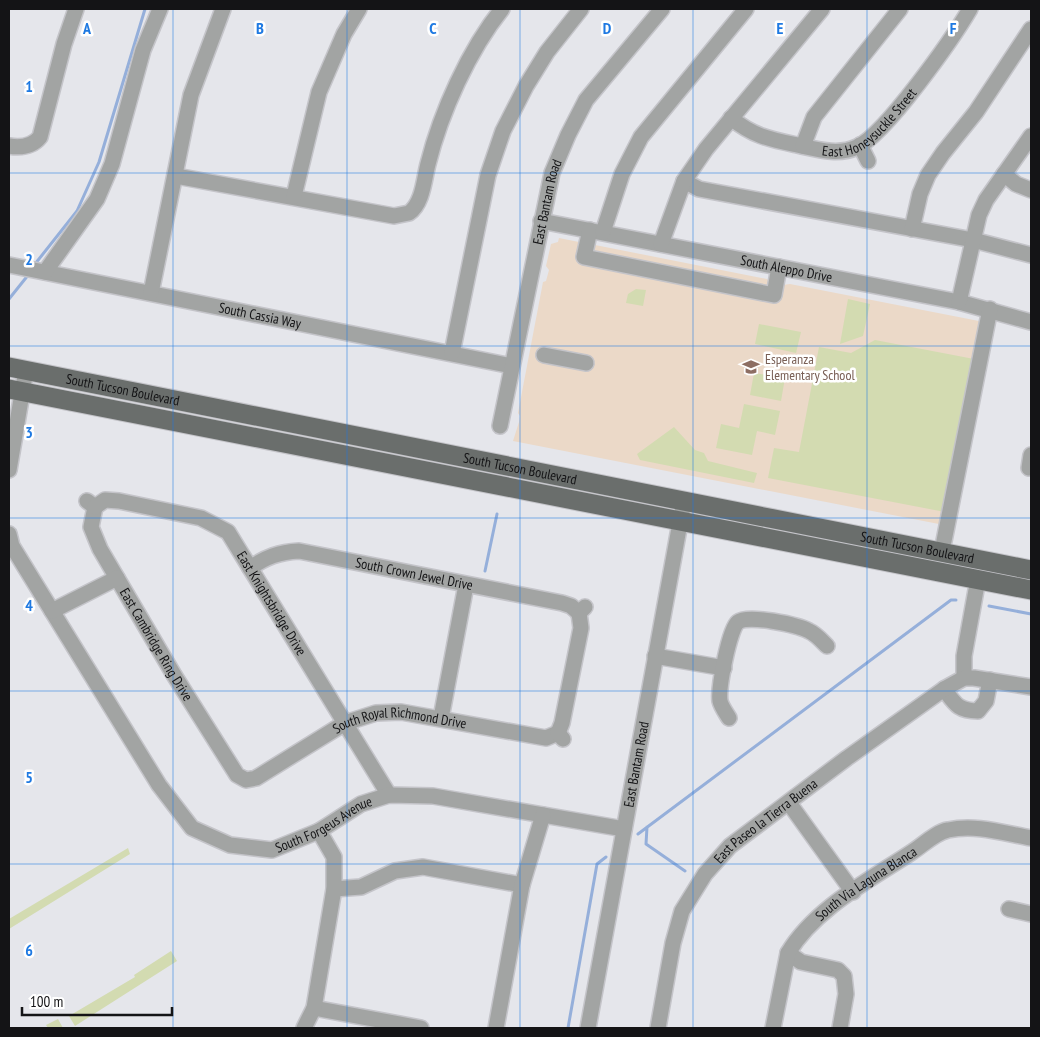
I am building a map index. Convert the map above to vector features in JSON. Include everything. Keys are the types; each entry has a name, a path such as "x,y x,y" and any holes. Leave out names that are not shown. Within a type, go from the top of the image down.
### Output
{"main road":[{"name":"South Tucson Boulevard","path":"18,369 1031,570"},
{"name":"South Tucson Boulevard","path":"16,390 1031,590"}],"street":[{"path":"9,146 33,148 40,137 56,72 76,9"},
{"path":"45,272 97,199 112,164 143,50 160,9"},
{"path":"152,293 191,96 223,9"},
{"path":"294,196 319,92 344,34 358,9"},
{"path":"176,176 294,196 394,216 404,216 413,213 429,158 449,103 472,54 490,24 502,9"},
{"path":"452,353 488,175 503,131 526,86 547,52 581,9"},
{"name":"East Bantam Road","path":"500,426 552,173 568,135 586,100 662,9"},
{"path":"746,9 641,137 584,258 774,295 779,267"},
{"path":"661,244 684,181 706,149 822,9"},
{"path":"803,146 814,117 900,9"},
{"name":"East Honeysuckle Street","path":"731,118 748,132 803,146 840,151 860,145 883,128 970,9"},
{"path":"912,229 920,194 928,175 1015,56 1031,29"},
{"path":"959,302 973,240 986,200 1031,136"},
{"path":"860,145 868,161"},
{"path":"1004,174 1016,184 1031,190"},
{"path":"684,181 698,189 973,240 1031,255"},
{"name":"South Aleppo Drive","path":"541,221 959,302 1031,322"},
{"name":"South Cassia Way","path":"9,265 512,366"},
{"path":"944,541 990,310"},
{"path":"544,355 586,363"},
{"path":"9,470 18,369"},
{"name":"East Knightsbridge Drive","path":"91,504 105,500 119,501 201,518 228,532 389,795"},
{"name":"East Bantam Road","path":"588,1028 684,501"},
{"name":"East Cambridge Ring Drive","path":"91,504 91,527 117,578 174,676 237,775 246,780"},
{"name":"South Forgeus Avenue","path":"9,534 12,546 158,785 192,828 230,845 272,850 319,832 361,804 389,795 433,796 624,829"},
{"name":"South Crown Jewel Drive","path":"250,568 262,560 282,552 298,551 562,603 582,610 581,628 560,736"},
{"path":"52,611 117,578"},
{"path":"978,579 964,656 964,678 1031,687"},
{"path":"441,718 466,585"},
{"path":"729,718 720,701 731,634 737,620 747,618 760,619 809,630 827,646"},
{"path":"655,656 724,668"},
{"name":"East Paseo la Tierra Buena","path":"658,1028 672,943 682,911 705,874 730,846 944,689 964,678"},
{"path":"944,689 954,703 965,711 978,711 986,701 990,680"},
{"name":"South Royal Richmond Drive","path":"246,780 256,778 345,723 376,713 401,712 546,738 560,736"},
{"path":"789,803 852,892"},
{"path":"496,1028 522,884 543,815"},
{"name":"South Via Laguna Blanca","path":"773,1028 788,953 818,919 852,892 946,830 973,826 1031,838"},
{"path":"304,1028 314,1008 334,889 334,857 319,832"},
{"path":"334,889 361,887 395,871 423,867 522,884"},
{"path":"1009,909 1031,914"},
{"path":"788,953 801,962 838,970 847,974 846,994 840,1028"},
{"path":"314,1008 421,1028"}],"shaded area":[{"name":"Esperanza Elementary School","path":"559,238 579,242 581,246 591,248 595,245 767,279 770,282 783,285 790,284 984,322 944,525 513,441 519,422 520,416 518,413 543,282 546,281 549,270 546,266 551,244 558,242"}],"green space":[{"path":"636,289 646,290 643,306 626,303 628,294"},
{"path":"848,299 870,304 863,336 840,344"},
{"path":"759,324 801,332 796,353 755,344"},
{"path":"875,340 974,359 945,512 768,478 774,448 799,452 819,347 851,353"},
{"path":"754,373 785,378 781,401 750,395"},
{"path":"744,404 780,411 775,435 757,431 752,455 716,448 721,424 739,428"},
{"path":"674,427 695,450 704,453 708,461 757,473 754,483 640,460 637,454"},
{"path":"128,848 130,854 9,929 9,919"},
{"path":"171,951 177,961 75,1026 69,1016 135,977 134,975"},
{"path":"58,1019 63,1028 48,1028 46,1025"}],"waterway":[{"path":"35,264 77,211 99,162 145,9"},
{"path":"9,299 29,274"},
{"path":"485,571 497,514"},
{"path":"638,834 951,600 956,600"},
{"path":"989,606 1031,614"},
{"path":"647,827 646,844 685,871"},
{"path":"568,1028 597,864 606,857"}],"place":[{"name":"Esperanza Elementary School","path":"751,367"}]}
